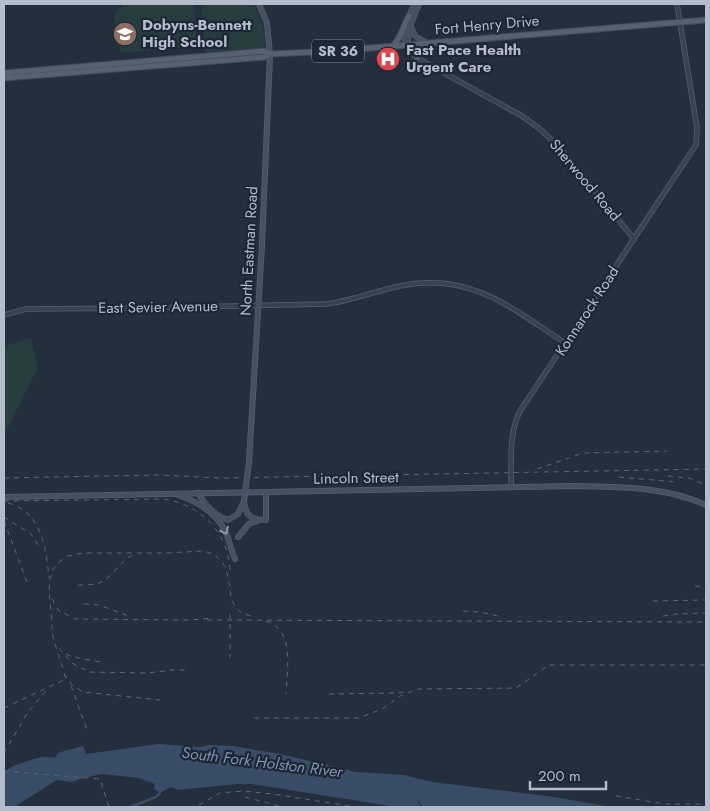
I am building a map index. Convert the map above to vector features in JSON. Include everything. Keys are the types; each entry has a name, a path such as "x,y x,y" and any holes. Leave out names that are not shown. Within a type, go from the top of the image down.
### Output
{"main road":[{"name":"North Eastman Road","path":"244,501 249,462 268,131 270,54 266,23 259,4"},
{"path":"393,46 402,36 404,25 414,4"},
{"path":"407,45 411,24 419,4"},
{"path":"407,45 405,30 409,16"},
{"name":"Fort Henry Drive","path":"4,78 265,56 270,54 407,45 706,20"},
{"path":"411,24 415,36 424,43 416,49 417,58"},
{"name":"Fort Henry Drive","path":"4,73 264,51 270,54"},
{"name":"Lincoln Street","path":"4,497 573,486 635,488 681,495 706,505"},
{"path":"264,520 266,492"},
{"path":"198,493 205,504 222,518 228,520 238,514 244,501"},
{"path":"205,504 206,493"},
{"path":"175,494 196,502 212,514 226,533 235,559"},
{"path":"244,501 248,515 253,519 264,520"},
{"path":"238,537 248,524 264,520"}],"street":[{"path":"677,4 680,22"},
{"name":"Konnarock Road","path":"511,487 511,439 520,411 696,145 697,128 680,22"},
{"name":"Sherwood Road","path":"407,45 412,54 417,58 522,116 540,129 560,148 634,239"},
{"name":"East Sevier Avenue","path":"4,315 26,309 338,302 360,298 400,286 419,283 447,284 468,288 497,298 565,343"}],"green space":[{"path":"124,4 194,4 197,46 120,53 120,46 117,46 114,15"},
{"path":"201,4 254,4 264,31 264,48 205,53"},
{"path":"31,338 38,367 4,436 4,346"}],"water":[{"name":"South Fork Holston River","path":"158,744 200,747 209,745 233,746 280,754 356,772 404,775 432,782 554,797 611,807 423,807 414,796 421,807 396,807 253,784 178,790 171,787 160,793 154,789 155,784 139,778 102,774 72,782 57,780 14,807 4,807 4,772 17,765 43,757 56,757 57,753 83,746 86,754"}],"waterway":[{"path":"130,807 156,797 160,793"}],"railway":[{"path":"537,469 583,453 667,451"},
{"path":"4,478 158,475 222,478 706,469"},
{"path":"668,476 689,478 706,485"},
{"path":"619,477 676,482"},
{"path":"4,501 164,499 178,502 202,515 219,534 229,560 230,574"},
{"path":"8,503 28,514 35,523 44,543 49,578"},
{"path":"4,517 31,534 41,549"},
{"path":"4,521 27,582"},
{"path":"4,708 66,679 53,637 49,590 53,569 68,556 83,553 203,551 213,554 221,560 226,569 230,587"},
{"path":"78,585 99,583 109,577 125,560 135,554"},
{"path":"695,586 706,587"},
{"path":"230,591 232,601 237,609 249,616 255,616"},
{"path":"52,599 59,611 76,619 190,620 213,618"},
{"path":"653,601 706,600"},
{"path":"84,604 99,605 131,617"},
{"path":"463,611 498,616"},
{"path":"663,616 706,613"},
{"path":"230,614 230,658"},
{"path":"207,620 706,622"},
{"path":"266,621 275,625 282,632 285,641 288,662 286,694"},
{"path":"59,648 72,663 89,672 147,673 189,670"},
{"path":"66,654 102,662"},
{"path":"254,718 359,718 382,709 402,695 419,689 516,688 549,665 706,665"},
{"path":"64,674 72,685 83,692 160,700"},
{"path":"71,686 87,730"},
{"path":"4,753 28,712 46,691"},
{"path":"329,694 404,692"},
{"path":"4,771 100,779 109,807"},
{"path":"199,805 220,793 243,791 356,807"},
{"path":"616,796 665,804 706,804"},
{"path":"245,797 283,807"}],"place":[{"name":"Dobyns-Bennett High School","path":"125,34"},
{"name":"Fast Pace Health Urgent Care","path":"388,59"}]}
